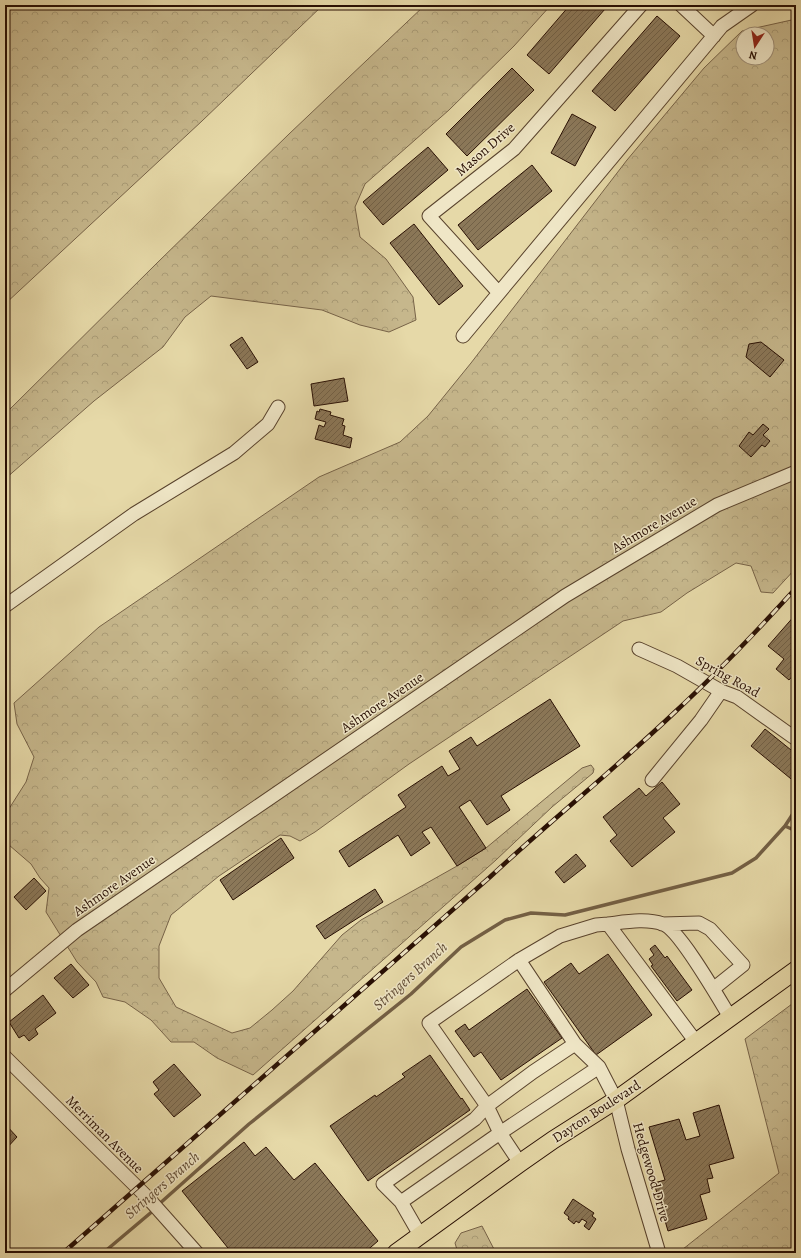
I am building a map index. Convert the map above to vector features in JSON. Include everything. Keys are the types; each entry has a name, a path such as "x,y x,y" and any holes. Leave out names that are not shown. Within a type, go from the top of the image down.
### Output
{"main road":[{"name":"Dayton Boulevard","path":"396,1253 553,1140 616,1100 796,970"}],"street":[{"name":"Mason Drive","path":"499,293 429,216 514,149 641,5"},
{"path":"681,5 714,36"},
{"path":"463,336 722,26 752,5"},
{"path":"5,606 134,514 234,453 268,424 278,408"},
{"name":"Ashmore Avenue","path":"5,990 77,930 565,596 718,505 796,472"},
{"name":"Spring Road","path":"639,649 676,666 721,691 737,697 796,739"},
{"path":"652,780 701,720 721,691"},
{"path":"520,1163 500,1133 487,1106 429,1023 519,960 560,936 596,925 650,921 662,924 699,923 710,929 743,966 713,989"},
{"path":"608,924 696,1042"},
{"path":"662,924 676,934 730,1017"},
{"name":"Hedgewood Drive","path":"519,960 575,1044 599,1067 616,1100 628,1149 659,1253"},
{"path":"420,1235 401,1202 384,1184 475,1119 487,1106 533,1072 575,1044"},
{"name":"Merriman Avenue","path":"5,1057 148,1198 197,1253"},
{"path":"401,1202 500,1133 599,1067"}],"green space":[{"path":"5,5 323,5 202,121 5,304"},
{"path":"425,5 551,5 514,46 449,110 365,184 355,207 360,237 386,259 413,297 416,320 389,332 360,325 322,310 211,296 185,317 163,347 94,401 5,479 5,414 289,134"},
{"path":"796,19 796,568 773,593 761,592 751,566 736,563 687,593 661,612 623,621 409,764 315,832 300,841 290,836 280,835 219,876 171,915 159,946 159,978 176,1007 232,1033 250,1028 272,1010 293,991 342,935 361,920 486,848 582,768 591,765 594,769 593,773 552,807 496,860 253,1075 217,1058 194,1042 171,1042 151,1020 125,1002 103,997 96,982 77,962 46,912 49,888 31,864 9,845 5,846 5,815 26,782 34,757 17,724 14,703 99,627 319,477 400,442 428,416 471,363 627,160 704,68 735,38 735,66 775,66 775,26 764,26"},
{"path":"796,1001 796,1253 678,1253 779,1173 745,1039"},
{"path":"482,1226 496,1253 458,1253 455,1243 461,1233"}],"building":[{"path":"570,5 600,5 605,9 549,74 527,55"},
{"path":"657,16 680,36 615,111 592,91"},
{"path":"512,68 534,90 467,156 446,134"},
{"path":"572,114 596,127 575,166 551,153"},
{"path":"428,147 448,170 383,225 363,202"},
{"path":"532,165 552,191 478,250 458,225"},
{"path":"414,224 463,286 439,305 390,243"},
{"path":"242,337 258,362 247,369 230,345"},
{"path":"761,342 784,360 770,377 746,357 749,344"},
{"path":"344,378 348,401 314,406 311,384"},
{"path":"320,409 331,412 330,415 344,419 342,425 345,426 343,435 352,438 350,448 315,439 319,425 324,427 326,422 315,419 317,411 319,412"},
{"path":"763,424 769,429 763,435 770,441 765,447 762,445 751,457 739,446 749,432 753,435"},
{"path":"796,614 796,672 789,680 776,669 784,659 768,646"},
{"path":"550,699 580,746 501,796 510,810 487,825 470,800 459,807 486,848 457,866 431,827 422,832 430,843 411,856 398,835 349,867 339,851 406,807 398,795 442,766 448,776 460,769 449,751 471,737 477,746"},
{"path":"765,729 796,754 796,783 751,746"},
{"path":"662,782 680,804 663,818 675,832 632,867 610,841 617,835 603,817 639,788 646,796"},
{"path":"281,838 294,858 233,900 220,880"},
{"path":"576,854 586,866 564,883 555,872"},
{"path":"34,878 46,891 26,910 14,897"},
{"path":"375,889 383,902 325,939 316,926"},
{"path":"655,945 665,958 667,956 692,990 677,1001 651,966 653,965 649,959 654,955 650,949"},
{"path":"608,954 652,1015 596,1055 544,982 571,963 579,974"},
{"path":"71,964 89,985 73,998 54,978"},
{"path":"527,989 562,1038 501,1080 481,1052 474,1057 455,1031 465,1024 469,1030"},
{"path":"43,995 56,1013 35,1029 38,1034 29,1041 24,1035 19,1038 9,1022"},
{"path":"430,1055 470,1110 368,1181 330,1126 375,1095 376,1097 405,1077 402,1074"},
{"path":"174,1064 201,1095 174,1117 154,1094 159,1090 153,1082"},
{"path":"719,1105 734,1158 709,1165 713,1178 707,1179 710,1192 700,1195 707,1219 668,1231 654,1183 665,1180 649,1127 679,1119 686,1140 700,1136 693,1113"},
{"path":"5,1124 17,1137 5,1150"},
{"path":"244,1142 255,1156 266,1147 294,1180 315,1163 378,1241 364,1253 232,1253 182,1191"},
{"path":"573,1199 594,1213 592,1216 596,1219 589,1230 584,1226 587,1222 582,1219 579,1223 576,1221 574,1224 564,1213"}],"waterway":[{"name":"Stringers Branch","path":"158,1205 249,1124 411,994 461,947 505,920 531,913 565,915 732,873 756,858 785,826 796,809"},
{"path":"785,826 796,831"},
{"name":"Stringers Branch","path":"103,1253 154,1210"}],"railway":[{"path":"63,1253 652,733 691,697 752,636 796,588"}]}
